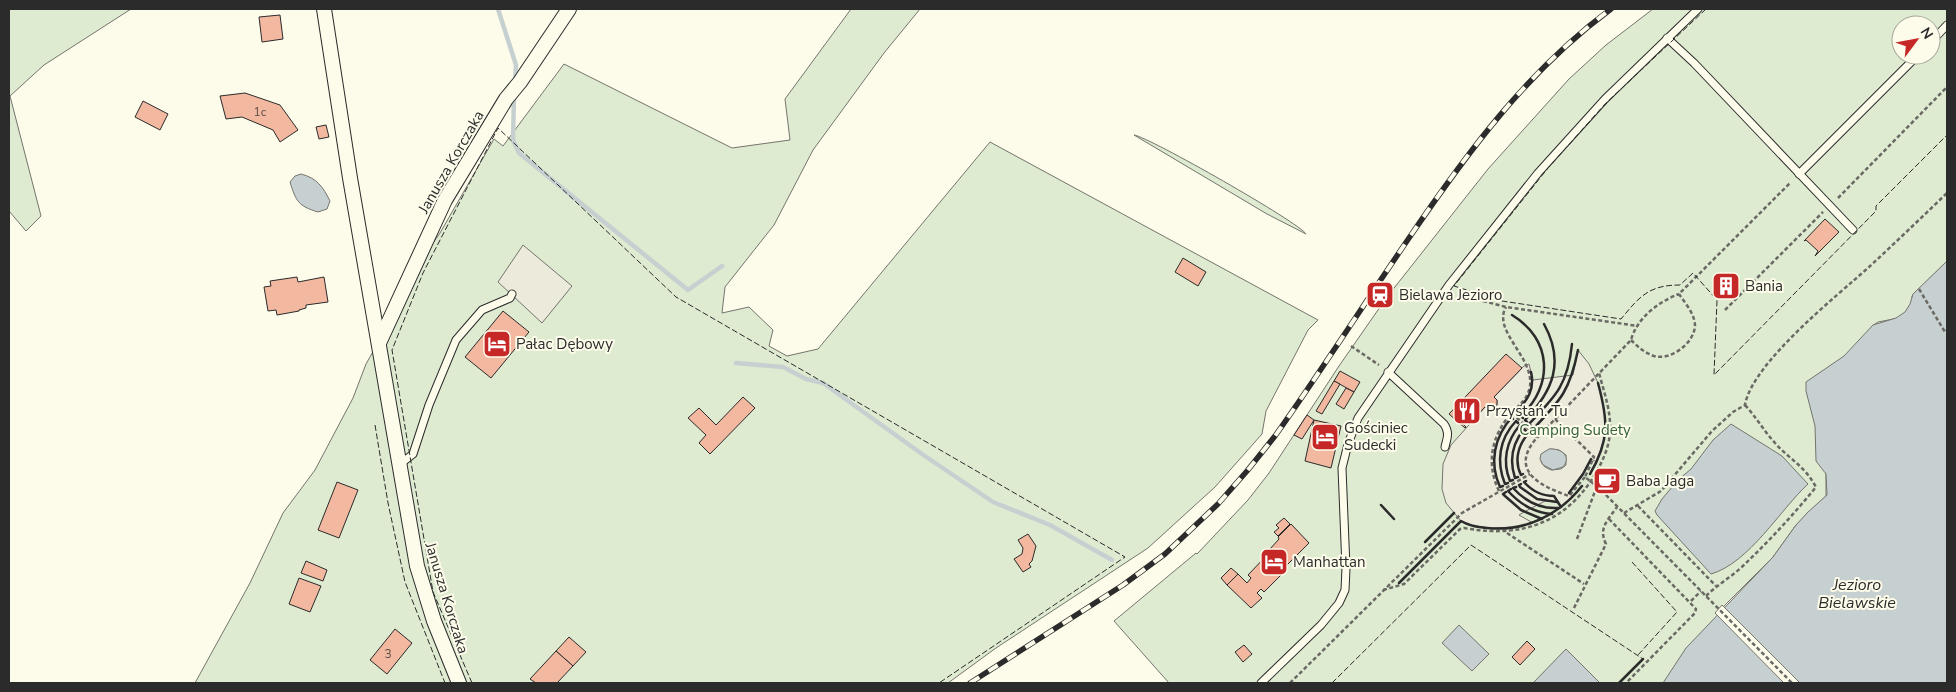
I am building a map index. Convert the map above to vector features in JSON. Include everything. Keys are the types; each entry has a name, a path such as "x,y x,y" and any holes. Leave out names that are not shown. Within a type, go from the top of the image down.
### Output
{"street":[{"name":"Janusza Korczaka","path":"324,9 417,566 434,621 459,683"},
{"name":"Janusza Korczaka","path":"379,343 445,200 506,99 520,82 569,9"},
{"path":"373,308 401,295"}],"lane":[{"path":"1261,683 1320,625 1339,603 1345,590 1346,568 1342,468 1348,444 1358,418 1449,285 1538,173 1611,92 1698,9"},
{"path":"1667,38 1853,230"},
{"path":"1799,174 1908,65"},
{"path":"399,465 413,454 429,405 456,340 482,310 510,298 512,294"},
{"path":"1388,372 1444,424 1448,430 1444,447"}],"path":[{"path":"1555,418 1594,457 1585,476 1569,496 1539,483 1530,474 1527,467 1527,456 1530,447 1537,437 1555,418 1599,373 1632,340 1638,326 1650,312 1661,303 1679,294 1799,174"},
{"path":"1624,513 1661,491 1712,431 1733,412 1745,405 1755,383 1782,346 1947,193"},
{"path":"1449,285 1478,300 1506,307 1638,326"},
{"path":"1919,289 1945,332 1947,330"},
{"path":"1632,340 1642,350 1656,357 1674,354 1688,341 1695,326 1691,311 1679,294"},
{"path":"1500,491 1492,468 1493,448 1500,429 1526,398 1530,382 1524,360 1502,322 1502,314 1506,307"},
{"path":"1351,346 1388,372"},
{"path":"1384,590 1402,585 1460,529 1506,532 1530,527 1552,518 1574,502 1591,481 1604,457 1610,435 1609,408 1599,373"},
{"path":"1706,596 1744,565 1793,515 1816,486 1800,464 1775,443 1745,405"},
{"path":"1512,413 1537,437"},
{"path":"1290,683 1460,514 1530,474"},
{"path":"1585,476 1792,683"},
{"path":"1577,539 1597,486"},
{"path":"1574,608 1584,584 1606,544 1602,533 1617,506"},
{"path":"1638,506 1716,586"},
{"path":"1609,519 1696,608 1695,613 1626,683"},
{"path":"1506,532 1584,584"},
{"path":"1691,601 1701,591"}],"green space":[{"path":"9,9 131,9 44,65 10,96 41,216 26,231 9,211"},
{"path":"851,9 920,9 884,53 813,150 774,225 725,287 722,313 749,307 773,330 769,346 787,356 818,349 990,142 1318,320 1308,330 1266,411 1262,434 1215,487 1148,548 996,648 948,683 195,683 250,583 283,513 315,470 353,398 366,364 408,290 419,263 440,233 494,139 503,146 564,64 732,148 790,140 785,99"},
{"name":"Camping Sudety","path":"1653,9 1947,9 1947,261 1912,296 1914,315 1878,322 1872,326 1826,472 1826,496 1796,525 1773,557 1724,606 1697,683 1169,683 1114,621 1197,554 1248,500 1269,473 1387,297 1488,169 1569,79 1606,45"},
{"path":"1134,135 1223,181 1279,214 1306,234 1267,214"}],"shaded area":[{"path":"523,245 572,286 542,323 498,282"},
{"path":"1578,350 1589,364 1598,383 1604,409 1606,432 1597,462 1591,459 1583,474 1569,492 1573,497 1561,507 1557,502 1545,501 1524,512 1519,515 1533,523 1519,527 1490,528 1469,525 1461,521 1446,503 1442,489 1443,464 1451,445 1485,407 1492,410 1497,405 1497,400 1494,397 1524,366 1529,364 1533,380 1573,375","holes":["1551,449 1559,450 1566,455 1566,465 1561,469 1551,470 1545,467 1541,462 1543,453"]}],"water":[{"path":"301,174 311,178 322,187 330,201 327,209 318,212 299,202 290,182 295,176"},
{"name":"Jezioro Bielawskie","path":"1947,261 1947,683 1663,683 1686,648 1773,557 1796,525 1827,495 1826,474 1816,461 1815,426 1806,391 1806,382 1844,356 1873,325 1896,318 1905,312 1913,294"},
{"path":"1731,424 1782,456 1808,484 1751,548 1725,568 1711,574 1655,511 1662,499 1678,480 1691,469 1713,440"},
{"path":"1549,449 1561,451 1566,456 1563,467 1553,470 1543,465 1540,459 1541,454"},
{"path":"1459,625 1489,654 1472,671 1442,643"},
{"path":"1566,649 1599,682 1533,683"}],"pier":[{"path":"1722,605 1800,683 1784,683 1715,613"}],"building":[{"path":"280,15 283,39 262,42 259,17"},
{"path":"245,93 280,105 298,130 280,142 273,130 242,117 226,119 220,96"},
{"path":"143,101 168,114 160,130 135,117"},
{"path":"326,125 329,137 319,139 316,127"},
{"path":"1825,219 1839,232 1815,256 1818,251 1806,240 1804,241"},
{"path":"1183,258 1206,272 1198,286 1175,272"},
{"path":"297,277 298,282 324,277 328,302 306,305 306,308 299,311 277,315 276,310 268,311 264,287 271,286 270,281"},
{"name":"Bania","path":"1729,280 1732,283 1723,292 1719,289"},
{"name":"Pałac Dębowy","path":"503,311 529,332 491,378 465,357"},
{"path":"1506,354 1522,368 1494,397 1497,400 1497,405 1492,410 1485,407 1470,423 1467,420 1463,424 1465,428 1449,414"},
{"path":"1340,371 1360,382 1354,392 1334,381"},
{"path":"1334,381 1340,384 1322,414 1316,411"},
{"path":"1346,388 1354,392 1344,409 1336,404"},
{"path":"743,397 755,408 710,454 699,443 706,435 688,418 699,408 716,425"},
{"path":"1307,415 1314,420 1302,439 1294,435"},
{"name":"Gościniec Sudecki","path":"1314,420 1341,426 1331,468 1305,461"},
{"path":"337,482 358,490 339,538 318,530"},
{"path":"1284,518 1290,524 1278,536 1274,532 1279,528 1276,525"},
{"name":"Manhattan","path":"1291,524 1309,543 1282,570 1284,572 1264,592 1261,589 1257,593 1262,598 1251,608 1227,585 1238,574 1247,583 1251,578 1248,575 1267,555 1279,539 1278,537"},
{"path":"1028,534 1036,546 1032,561 1029,564 1031,567 1023,572 1014,559 1022,554 1023,548 1018,540"},
{"path":"306,561 327,570 323,581 301,573"},
{"path":"1231,568 1238,574 1227,585 1221,578"},
{"path":"299,578 321,586 310,612 289,604"},
{"path":"395,629 412,643 387,674 370,660"},
{"path":"569,637 586,652 573,666 556,651"},
{"path":"1527,641 1535,649 1520,665 1512,657"},
{"path":"1244,645 1252,654 1243,662 1235,652"},
{"path":"556,651 573,666 557,683 536,683 530,679"}],"waterway":[{"path":"498,9 516,65 515,82"},
{"path":"514,95 513,140 519,153 688,290 722,266"},
{"path":"736,363 783,367 806,379 823,383 993,502 1050,525 1112,560"}],"railway":[{"path":"970,683 1123,585 1165,554 1218,504 1275,436 1431,206 1476,145 1525,86 1581,33 1611,9"}],"fence":[{"path":"1706,9 1605,104 1548,168 1454,286 1502,301 1621,319 1646,293 1660,287 1680,285 1693,273 1717,300 1714,375 1876,211 1876,206 1947,135"},
{"path":"472,683 433,592 392,350 423,273 498,128 676,297 1125,557 939,683"},
{"path":"375,425 388,503 405,582 445,683"},
{"path":"1332,683 1471,545 1643,659"},
{"path":"1632,562 1677,612 1638,655"}],"wall":[{"path":"1512,315 1525,325 1535,337 1541,349 1544,363 1539,391 1532,404 1521,416 1523,418"},
{"path":"1527,422 1525,420 1543,398 1553,375 1554,351 1544,324"},
{"path":"1531,426 1529,424 1547,405 1564,380 1572,344"},
{"path":"1535,430 1534,428 1558,402 1568,385 1578,350"},
{"path":"1518,413 1516,412 1530,394 1532,384 1531,372"},
{"path":"1590,474 1601,451 1605,430 1604,408 1598,383"},
{"path":"1503,486 1500,487 1497,478 1494,460 1495,450 1501,433 1512,417 1513,419"},
{"path":"1508,483 1505,484 1502,476 1501,451 1510,428 1516,421 1518,423"},
{"path":"1513,480 1510,481 1506,466 1507,452 1515,431 1520,425 1522,427"},
{"path":"1518,477 1515,478 1512,465 1514,446 1524,429 1526,431"},
{"path":"1523,474 1521,475 1519,470 1518,453 1525,438 1528,434 1530,435"},
{"path":"1569,493 1591,459"},
{"path":"1526,481 1524,482 1530,488 1545,495 1554,496 1561,507"},
{"path":"1521,484 1519,485 1520,487 1537,499 1557,502"},
{"path":"1399,583 1461,521 1477,527 1501,529 1528,524 1552,513 1582,486"},
{"path":"1516,487 1513,488 1533,503 1539,506 1558,508"},
{"path":"1511,489 1508,491 1528,507 1539,512 1552,514"},
{"path":"1506,492 1503,494 1521,510 1542,519"},
{"path":"1381,505 1394,519"},
{"path":"1425,542 1454,513"},
{"path":"1619,683 1643,659"}],"place":[{"name":"Bania","path":"1726,286"},
{"name":"Bielawa Jezioro","path":"1380,295"},
{"name":"Pałac Dębowy","path":"497,344"},
{"name":"Przystań. Tu","path":"1467,411"},
{"name":"Gościniec Sudecki","path":"1325,437"},
{"name":"Baba Jaga","path":"1607,481"},
{"name":"Manhattan","path":"1274,562"}]}
